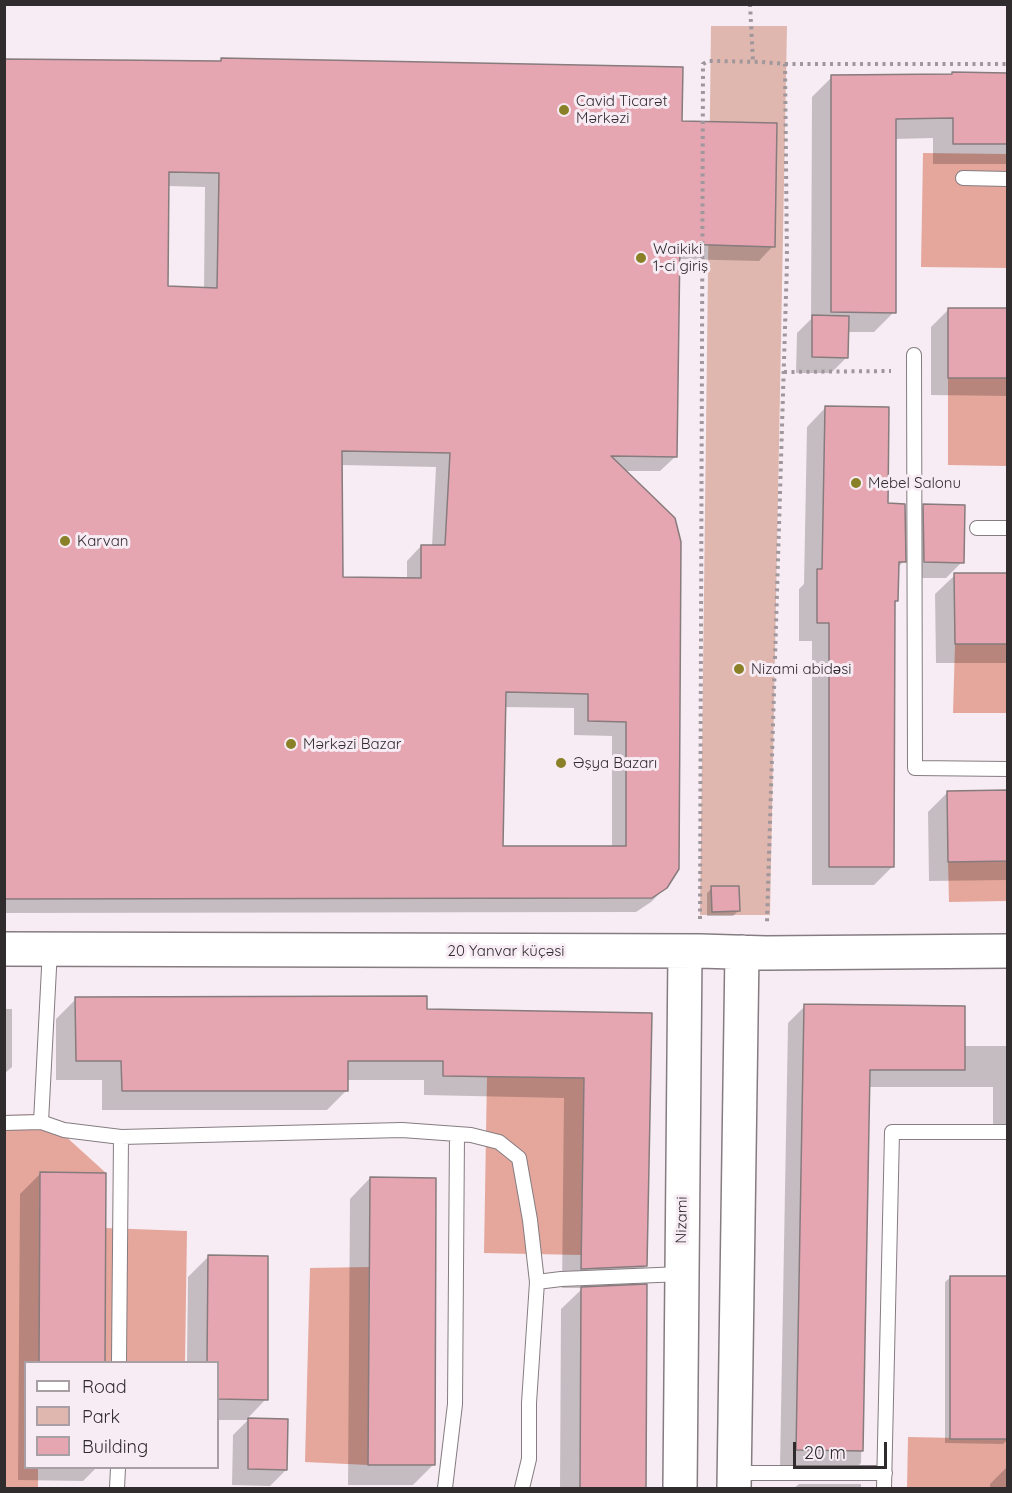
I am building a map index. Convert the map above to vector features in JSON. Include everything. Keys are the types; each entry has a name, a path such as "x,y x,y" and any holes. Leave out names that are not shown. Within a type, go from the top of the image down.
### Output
{"street":[{"name":"20 Yanvar küçəsi","path":"4,949 1008,951"},
{"name":"Nizami","path":"680,1488 682,1274 693,951"},
{"path":"734,1481 754,952"}],"lane":[{"path":"963,178 1008,179"},
{"path":"914,355 915,768 1008,769"},
{"path":"977,528 1008,528"},
{"path":"41,1122 50,949"},
{"path":"4,1123 41,1122 64,1130 121,1137 402,1130 471,1135 499,1142 519,1158 530,1220 537,1282 529,1402 528,1459 522,1488"},
{"path":"884,1488 892,1132 1008,1132"},
{"path":"445,1488 455,1404 457,1134"},
{"path":"118,1361 121,1137"},
{"path":"537,1282 682,1274"},
{"path":"117,1488 118,1469"},
{"path":"734,1481 885,1473"}],"path":[{"path":"750,4 753,62"},
{"path":"693,951 703,64 708,61 784,64 1008,64"},
{"path":"754,952 784,372 787,262 784,64"},
{"path":"784,372 915,370"}],"green space":[{"path":"711,26 787,26 770,915 700,915"}],"shaded area":[{"path":"923,153 1007,154 1007,268 921,267"},
{"path":"948,378 1007,378 1007,466 948,465"},
{"path":"955,644 1007,644 1007,713 953,713"},
{"path":"1007,861 1007,901 949,902 948,862"},
{"path":"487,1076 584,1078 581,1255 484,1253"},
{"path":"41,1114 106,1173 40,1172 39,1361 24,1361 24,1469 38,1469 38,1488 5,1488 4,1115"},
{"path":"106,1228 187,1231 185,1361 105,1361"},
{"path":"369,1267 368,1465 305,1462 310,1268"},
{"path":"908,1437 1007,1439 1007,1488 907,1488"}],"building":[{"path":"221,58 683,67 682,121 777,123 775,247 680,244 677,457 611,456 675,518 681,542 679,869 667,888 652,898 4,899 4,59 221,61","holes":["169,172 219,173 217,288 168,286","342,451 450,453 445,545 421,545 421,578 343,577","506,692 588,694 588,721 626,722 626,846 503,846"]},
{"path":"952,72 1008,73 1008,144 953,144 953,118 896,119 896,313 831,312 831,75 952,74"},
{"path":"948,308 1008,308 1008,378 948,378"},
{"path":"812,315 849,316 848,358 812,357"},
{"path":"825,406 889,407 888,503 905,504 906,562 899,562 898,601 895,601 894,867 829,867 829,623 817,623 817,569 822,569"},
{"path":"923,504 965,505 964,563 924,562"},
{"path":"954,573 1008,573 1008,644 955,644"},
{"path":"1008,790 1008,861 948,862 947,791"},
{"path":"711,886 739,886 740,911 712,912"},
{"path":"427,996 427,1009 652,1013 647,1266 581,1269 584,1078 443,1076 443,1061 348,1061 348,1091 122,1091 121,1061 76,1061 75,997"},
{"path":"804,1004 965,1006 965,1070 870,1070 863,1451 796,1450"},
{"path":"40,1172 106,1173 105,1361 39,1361"},
{"path":"370,1177 436,1178 435,1465 368,1465"},
{"path":"208,1255 268,1256 268,1400 219,1399 219,1361 207,1361"},
{"path":"950,1276 1008,1276 1008,1439 950,1439"},
{"path":"647,1284 646,1488 580,1488 581,1287"},
{"path":"248,1418 288,1419 287,1470 248,1469"}],"place":[{"name":"Cavid Ticarət Mərkəzi","path":"564,110"},
{"name":"Waikiki 1-ci giriş","path":"641,258"},
{"name":"Mebel Salonu","path":"856,483"},
{"name":"Karvan","path":"65,541"},
{"name":"Nizami abidәsi","path":"739,669"},
{"name":"Mərkəzi Bazar","path":"291,744"},
{"name":"Əşya Bazarı","path":"561,763"}]}
